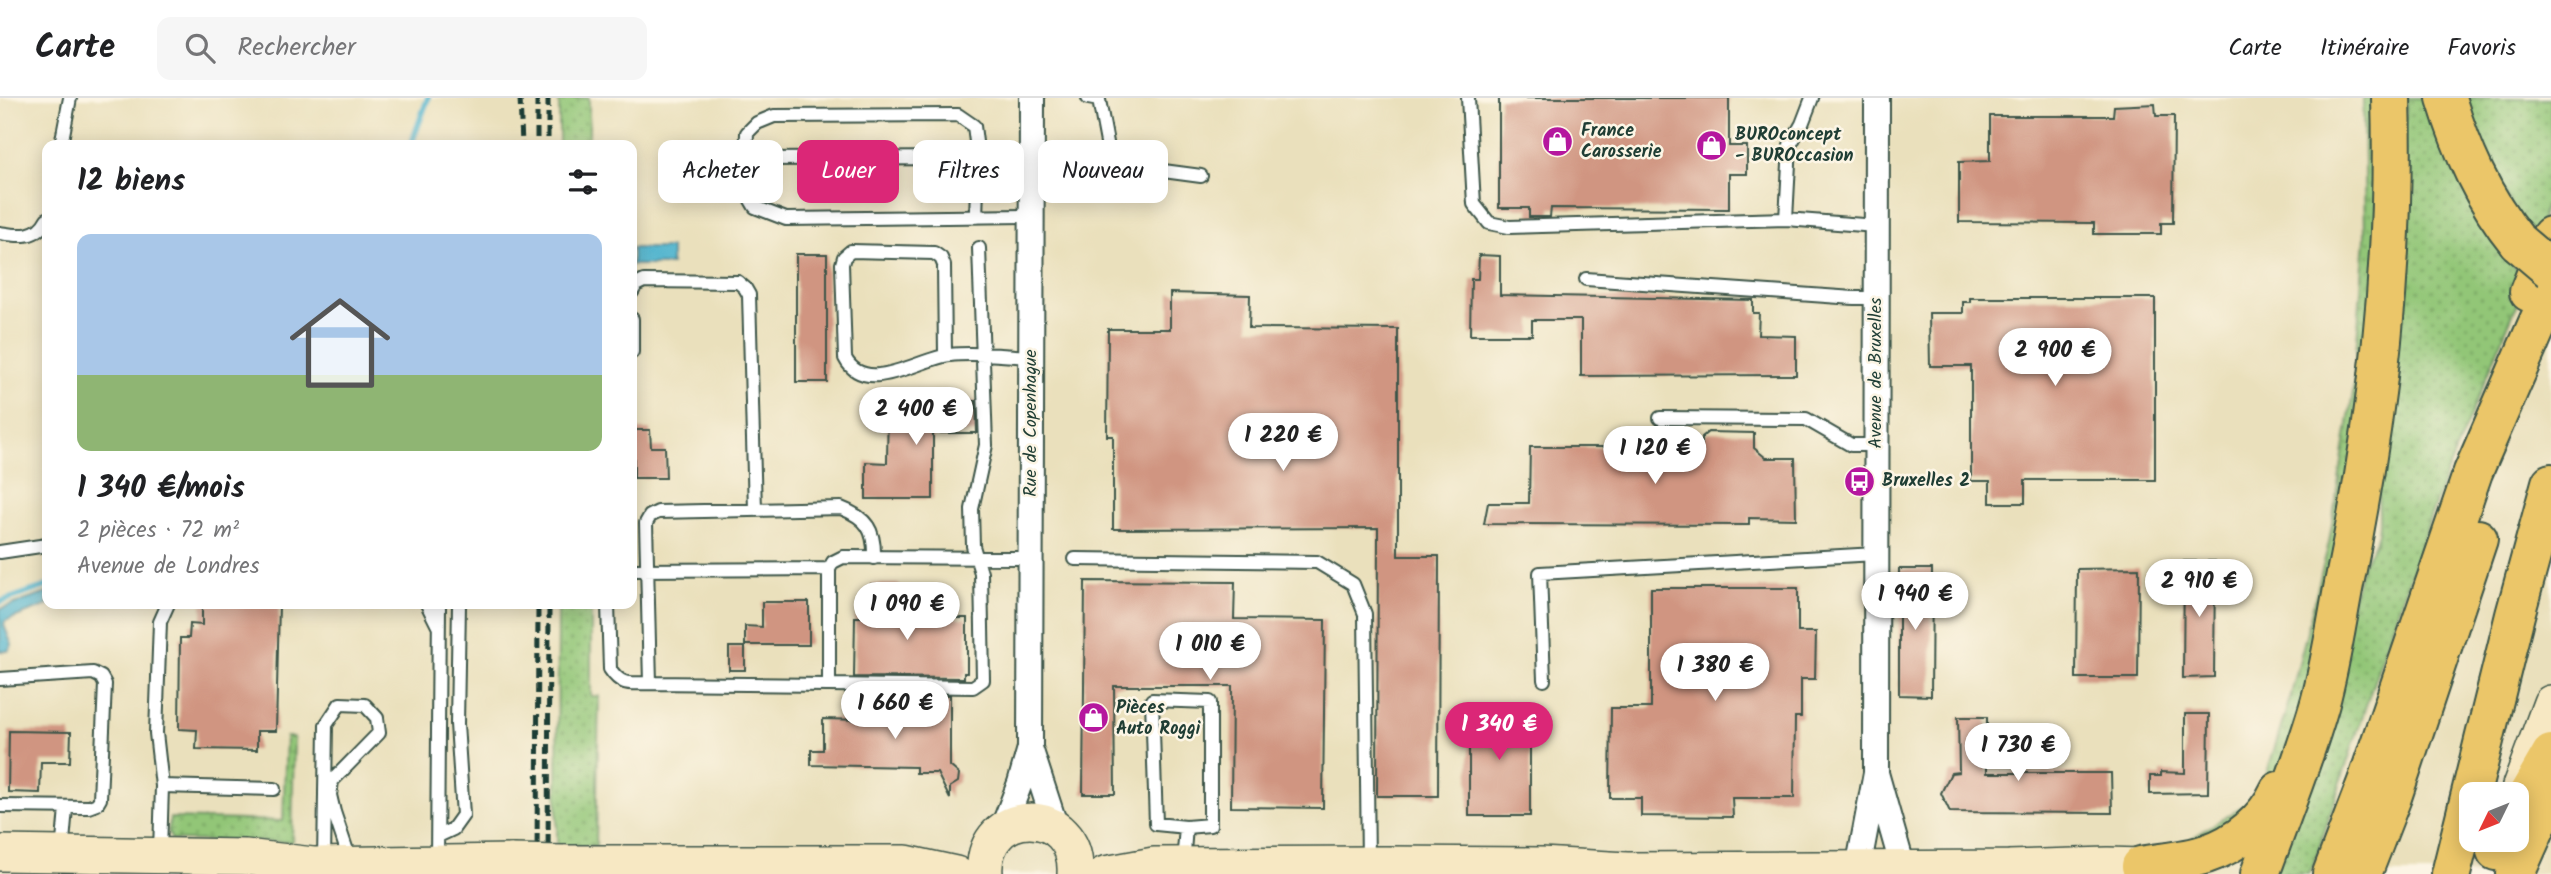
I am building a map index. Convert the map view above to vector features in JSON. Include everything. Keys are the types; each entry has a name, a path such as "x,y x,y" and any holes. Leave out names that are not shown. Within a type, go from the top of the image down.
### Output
{"main road":[{"path":"2260,874 2320,704 2378,394 2389,264 2392,159 2390,98"},
{"path":"2446,98 2467,157 2487,200 2535,239 2551,270"},
{"path":"2385,729 2455,477 2535,239"},
{"path":"2332,874 2473,472 2551,293"},
{"path":"2362,874 2447,637 2501,464 2551,357"},
{"path":"2451,874 2515,615 2551,483"},
{"path":"2152,871 2207,854 2239,837 2265,816 2320,704"},
{"path":"2529,792 2551,754"},
{"path":"2500,856 2551,793"}],"street":[{"name":"Rue de Copenhague","path":"998,833 1020,783 1030,748 1032,98"},
{"name":"Avenue de Bruxelles","path":"1858,869 1876,773 1877,98"},
{"path":"2521,782 2551,703"},
{"name":"Rue de Copenhague","path":"1030,748 1062,834"},
{"name":"Avenue de Bruxelles","path":"1876,773 1903,869"},
{"path":"906,863 998,833 1016,822 1027,820 1040,822 1102,853 1168,864 1379,867 1541,865 1605,871 2009,871 2086,865 2152,871"},
{"path":"985,874 987,850 998,833"},
{"path":"1062,834 1075,856 1075,874"},
{"path":"0,853 62,854 123,860 160,856 245,857 356,868 438,849 512,862 906,863 956,874"},
{"path":"1105,874 1168,864"}],"lane":[{"path":"62,140 70,98"},
{"path":"1088,98 1099,100 1111,164 1201,176"},
{"path":"1468,98 1474,204 1489,223 1509,227 1786,219 1876,226"},
{"path":"1786,219 1790,145 1812,98"},
{"path":"747,140 747,133 757,123 774,116 958,115 974,125 976,140"},
{"path":"783,159 913,158"},
{"path":"753,203 755,207 786,219 1032,216"},
{"path":"976,203 976,217"},
{"path":"0,233 22,237 42,227"},
{"path":"608,609 611,669 624,683 972,687 980,684 983,680 981,573 973,546 972,509 986,445 979,248"},
{"path":"945,355 944,265 941,258 934,253 851,251 844,257 845,358 848,365 859,373 876,375 900,372 945,355 1032,357"},
{"path":"1586,279 1876,298"},
{"path":"637,284 644,281 738,282 749,295 755,510"},
{"path":"1660,418 1806,419 1851,445 1876,445"},
{"path":"650,683 646,523 650,516 658,512 841,508 856,514 870,528 875,540 874,558"},
{"path":"637,519 646,523"},
{"path":"0,552 42,546"},
{"path":"1544,680 1540,573 1876,554"},
{"path":"829,685 829,569 833,562 843,557 1030,558"},
{"path":"1075,559 1317,562 1353,584 1365,614 1370,845 1379,867"},
{"path":"637,570 829,569"},
{"path":"160,856 162,786 156,733 160,622 166,609"},
{"path":"430,609 439,628"},
{"path":"438,849 439,609"},
{"path":"438,849 463,816 457,724 459,609"},
{"path":"0,679 93,673 101,677 106,684 100,799 97,804 66,808 0,806"},
{"path":"1152,700 1210,702 1210,825 1186,827 1156,824 1152,700"},
{"path":"356,868 326,725 340,704 365,705 377,718 379,733 332,781 330,795 334,812 356,868"},
{"path":"162,786 274,789"},
{"path":"62,854 66,808"},
{"path":"1168,864 1186,827"}],"green space":[{"path":"559,98 589,98 589,140 559,140"},
{"path":"2363,98 2378,98 2377,292 2334,588 2281,779 2254,817 2183,844 2250,801 2264,782 2291,695 2329,543 2353,393 2365,238"},
{"path":"2407,98 2429,98 2512,253 2508,262 2521,272 2511,287 2519,299 2443,481 2313,866 2308,874 2273,874 2363,563 2379,529 2378,491"},
{"path":"2458,98 2551,98 2551,199 2543,212 2538,236 2515,215"},
{"path":"558,609 591,609 591,696 599,696 596,846 557,846"},
{"path":"286,737 294,737 292,842 172,840 168,832 170,818 283,821"}],"water":[{"path":"637,248 671,248 671,265 637,265"},
{"path":"42,595 42,607 5,621 12,645 8,651 0,651 0,609"}],"building":[{"path":"1499,98 1729,98 1729,146 1747,146 1747,174 1729,174 1729,209 1551,208 1550,217 1529,217 1529,208 1499,208"},
{"path":"2155,104 2156,116 2174,116 2173,223 2161,223 2161,234 2094,234 2094,223 1959,222 1959,162 1990,161 1990,116 2113,116 2114,106"},
{"path":"796,254 827,254 827,382 796,382"},
{"path":"1479,255 1500,256 1500,295 1753,300 1753,313 1759,313 1758,335 1796,336 1796,375 1581,376 1581,320 1532,320 1532,335 1470,335 1471,279 1478,279"},
{"path":"1170,293 1250,295 1249,328 1398,329 1398,556 1439,556 1438,796 1377,796 1378,528 1113,529 1113,436 1107,436 1108,329 1170,329"},
{"path":"1970,298 2155,298 2155,480 2025,480 2025,503 1990,503 1990,481 1971,481 1971,366 1930,366 1929,313 1963,313 1963,302 1970,302"},
{"path":"888,401 976,401 977,433 933,433 933,499 866,499 866,462 887,463"},
{"path":"637,430 650,430 651,447 665,447 666,478 637,478"},
{"path":"1708,432 1754,433 1754,448 1766,458 1795,458 1796,519 1749,518 1749,525 1484,524 1488,503 1529,503 1530,447 1702,447 1702,437"},
{"path":"2184,561 2215,561 2214,677 2183,678"},
{"path":"2139,568 2138,678 2076,678 2077,569"},
{"path":"1899,569 1932,569 1931,696 1899,695"},
{"path":"1085,581 1235,582 1234,619 1325,620 1323,808 1231,807 1232,686 1114,686 1115,794 1083,794"},
{"path":"871,584 900,584 900,618 967,618 967,673 964,673 964,678 854,677 855,617 871,617"},
{"path":"1651,588 1798,588 1798,632 1816,632 1815,679 1801,679 1801,717 1795,717 1794,798 1732,798 1733,817 1641,816 1641,798 1610,798 1611,708 1651,708"},
{"path":"762,602 809,602 809,645 745,645 745,626 762,627"},
{"path":"202,609 279,609 276,731 257,731 257,750 196,749 197,730 179,729 180,638 189,638 190,624 202,625"},
{"path":"729,647 745,647 745,670 729,670"},
{"path":"906,695 950,695 950,766 959,774 958,782 950,787 950,799 937,773 916,773 916,767 811,765 811,750 823,750 823,719 906,721"},
{"path":"1469,709 1530,709 1530,816 1469,816"},
{"path":"2185,714 2209,714 2208,793 2150,794 2150,776 2161,776 2161,772 2185,773"},
{"path":"1958,717 1987,717 1987,773 2111,773 2112,813 1950,812 1941,793 1951,773 1959,772"},
{"path":"9,731 71,732 70,762 41,762 40,793 8,792"}],"waterway":[{"path":"413,140 428,98"},
{"path":"0,602 42,588"}],"railway":[{"path":"520,98 522,140"},
{"path":"537,98 537,140"},
{"path":"548,98 548,140"},
{"path":"537,874 538,609"},
{"path":"548,874 549,609"}],"place":[{"name":"France Carosserie","path":"1558,141"},
{"name":"BUROconcept - BUROccasion","path":"1712,145"},
{"name":"Bruxelles 2","path":"1859,481"},
{"name":"Pièces Auto Roggi","path":"1093,718"}]}
